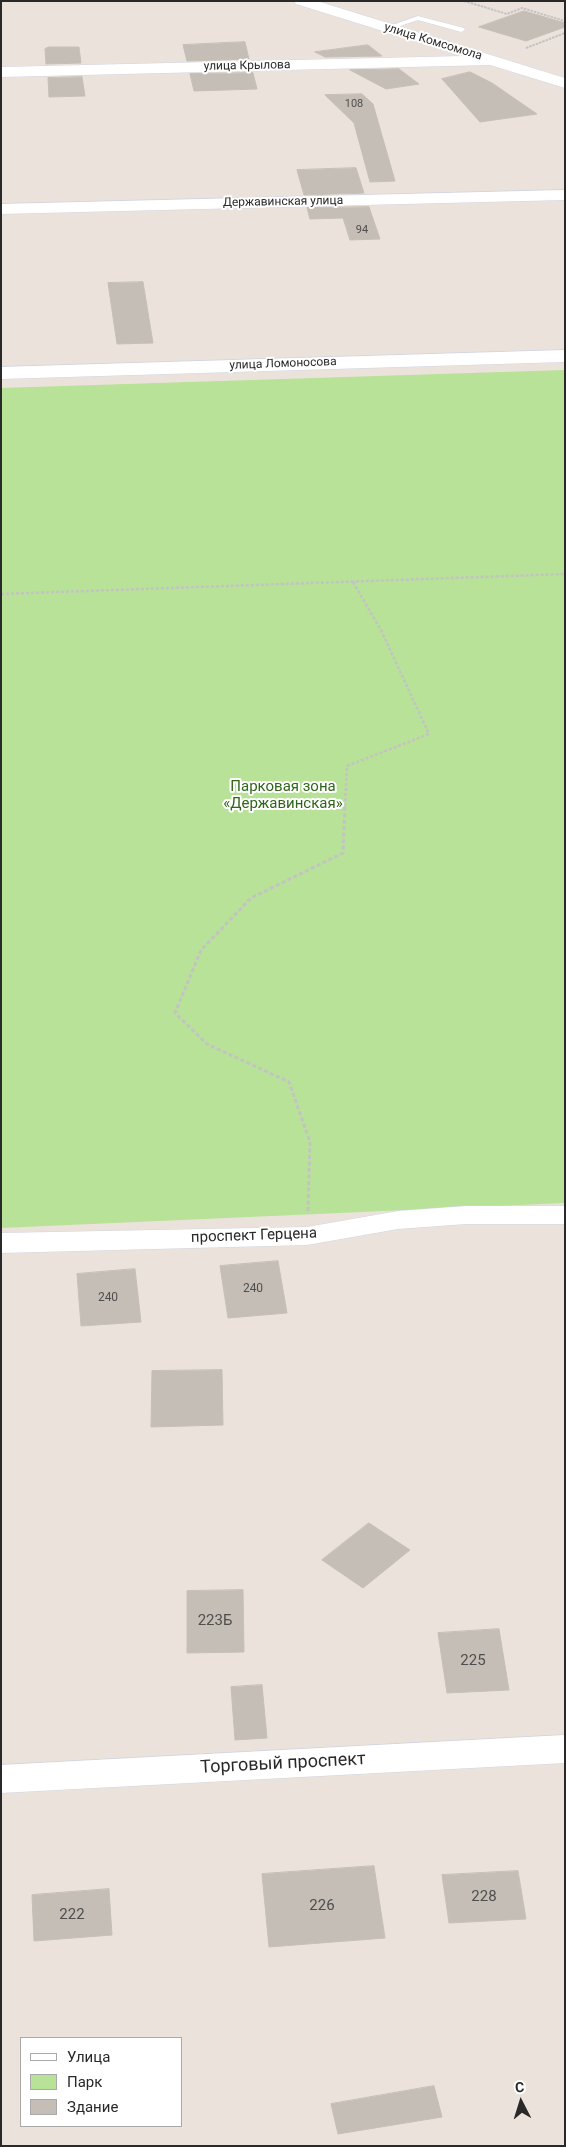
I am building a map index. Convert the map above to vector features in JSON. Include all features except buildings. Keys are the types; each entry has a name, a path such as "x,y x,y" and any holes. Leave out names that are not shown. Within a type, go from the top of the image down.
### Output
{"street":[{"name":"улица Комсомола","path":"301,1 565,83"},
{"name":"улица Крылова","path":"1,72 492,60"},
{"path":"535,74 557,66"},
{"name":"Державинская улица","path":"1,209 565,195"},
{"name":"улица Ломоносова","path":"1,373 565,356"},
{"name":"проспект Герцена","path":"1,1243 307,1236 398,1220 466,1215 565,1215"},
{"name":"Торговый проспект","path":"1,1779 565,1749"}],"lane":[{"path":"388,28 418,18 460,30"}],"path":[{"path":"464,1 507,14 522,8 565,21"},
{"path":"522,49 565,33"},
{"path":"1,594 565,574"},
{"path":"307,1236 310,1142 290,1082 207,1044 175,1013 201,950 251,898 343,853 348,766 429,734 381,630 353,582"}],"green space":[{"name":"Парковая зона «Державинская»","path":"565,370 565,1203 1,1228 1,388"}]}
